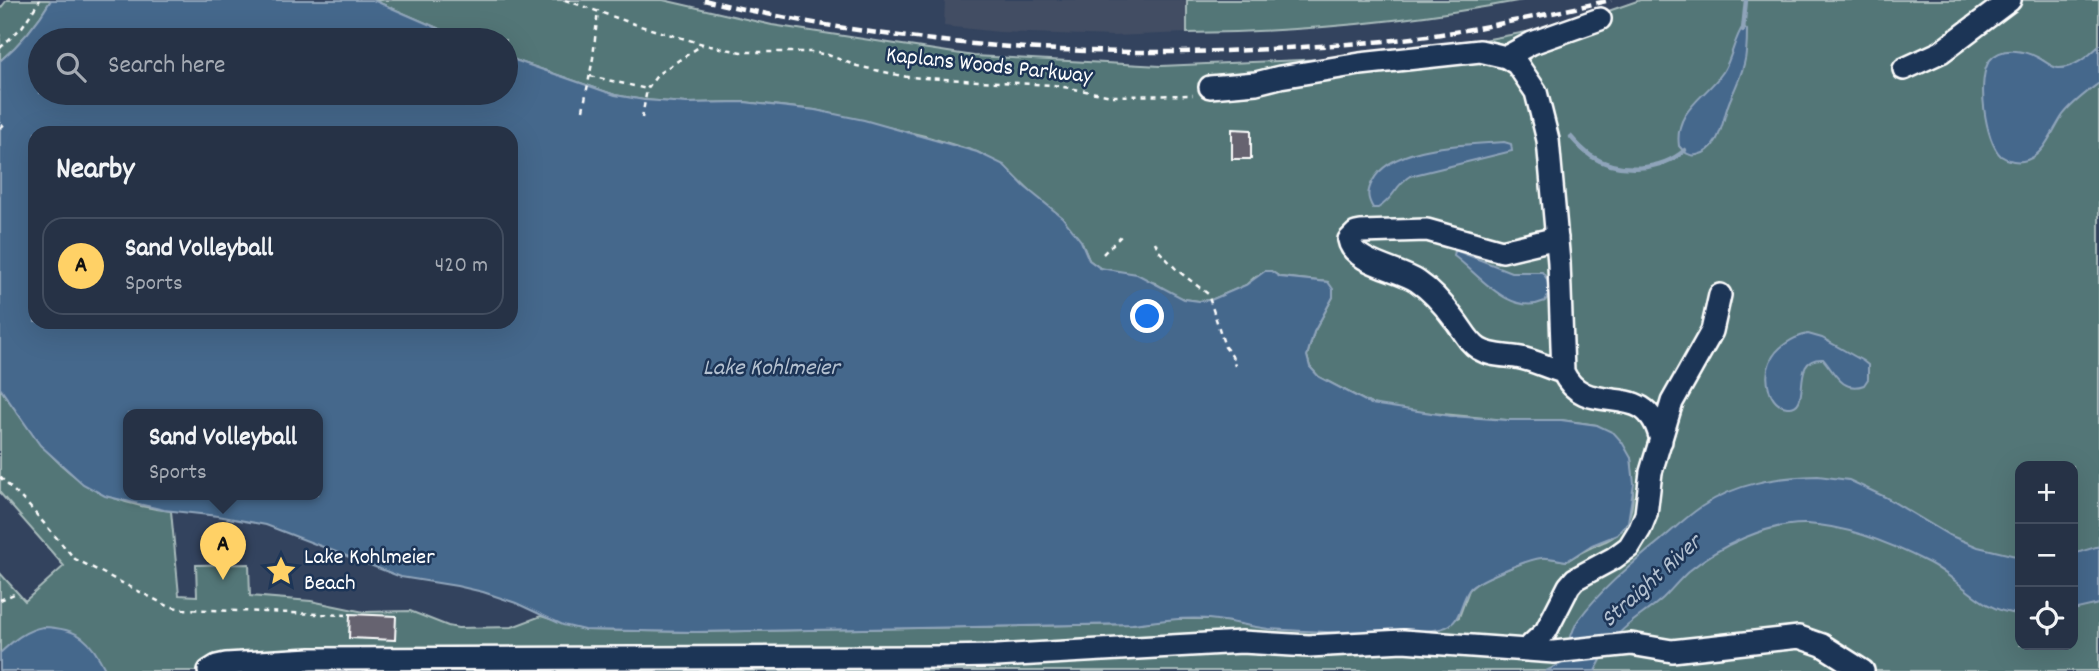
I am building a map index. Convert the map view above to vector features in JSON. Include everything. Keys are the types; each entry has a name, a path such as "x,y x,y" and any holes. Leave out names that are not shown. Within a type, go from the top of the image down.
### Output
{"lane":[{"path":"1904,69 1941,52 2010,0"},
{"path":"1506,57 1532,43 1600,19"},
{"path":"1204,91 1360,64 1480,51 1506,57 1517,64 1536,92 1548,140 1558,238 1563,372 1571,386 1585,396 1623,401 1643,408 1655,420 1661,441"},
{"path":"1558,238 1502,251 1419,229 1361,232 1349,240 1354,250 1364,258 1414,279 1425,287 1480,349 1496,356 1525,359 1563,372"},
{"path":"1527,649 1546,631 1575,579 1614,558 1636,538 1646,514 1651,472 1672,402 1712,331 1720,295"},
{"path":"209,671 226,664 311,659 997,656 1232,642 1309,646 1404,641 1554,652 1631,644 1672,651 1792,638 1813,640 1863,671"}],"path":[{"path":"0,48 22,27 40,0"},
{"name":"Kaplans Woods Parkway","path":"565,0 703,44 741,52 811,52 880,72 907,76 1053,85 1112,96 1204,91"},
{"path":"583,110 598,10"},
{"path":"642,118 647,89 658,75 703,44"},
{"path":"590,76 647,89"},
{"path":"0,128 6,123"},
{"path":"1103,254 1121,236"},
{"path":"1155,242 1159,251 1177,270 1208,294 1225,347 1235,366"},
{"path":"0,477 75,559 175,608 346,614"},
{"path":"0,600 14,594"}],"shaded area":[{"path":"945,0 1187,0 1187,33 1113,36 999,32 944,26"}],"green space":[{"path":"7,0 51,0 32,28 28,28 28,33 0,61 0,9"},
{"path":"373,0 663,0 772,25 974,56 1161,66 1346,58 1436,49 1574,23 1640,0 2099,0 2099,671 0,671 0,573 25,601 64,566 0,493 0,388 35,436 70,472 112,498 171,511 179,595 197,596 196,565 249,564 250,596 311,601 364,612 410,611 458,628 512,627 541,616 584,630 696,632 1132,624 1170,619 1215,619 1266,628 1373,632 1436,630 1459,617 1469,590 1479,581 1531,559 1544,557 1567,561 1617,534 1629,516 1633,493 1631,458 1597,425 1561,420 1507,420 1399,410 1371,404 1319,377 1310,367 1307,356 1314,332 1333,297 1328,282 1280,277 1271,271 1211,300 1184,299 1155,283 1100,268 1089,260 1081,241 1004,166 977,152 925,136 815,110 744,102 687,103 615,95 518,61 518,28 437,28"},
{"path":"1187,0 1523,0 1356,24 1187,33"}],"water":[{"name":"Lake Kohlmeier","path":"51,0 373,0 437,28 32,28"},
{"path":"1743,26 1747,30 1745,60 1720,132 1712,147 1697,155 1689,155 1679,146 1681,123 1686,113 1723,72"},
{"name":"Lake Kohlmeier","path":"28,33 28,105 518,105 518,61 615,95 644,100 687,103 744,102 815,110 864,120 977,152 1004,165 1025,187 1062,217 1081,241 1089,260 1100,268 1137,274 1184,299 1199,301 1211,300 1246,285 1265,271 1271,271 1280,277 1328,282 1333,289 1333,297 1314,332 1307,356 1310,367 1319,377 1371,404 1451,416 1561,420 1597,425 1614,433 1631,458 1634,484 1628,522 1617,535 1592,545 1567,561 1535,559 1481,581 1469,590 1455,621 1434,630 1373,633 1309,631 1269,629 1223,621 1175,619 1132,624 696,632 584,630 563,625 516,603 483,592 401,577 266,525 164,510 105,496 83,484 40,445 0,388 0,61"},
{"path":"2099,46 2099,83 2067,110 2039,152 2020,161 2001,156 1995,149 1984,109 1984,80 1990,60 2001,52 2014,51 2033,55 2055,67 2063,68 2080,61"},
{"path":"1504,142 1511,144 1512,151 1410,176 1384,204 1373,208 1371,204 1368,195 1372,182 1382,169 1395,160 1431,149"},
{"path":"1455,250 1511,272 1542,272 1548,286 1545,301 1532,304 1507,299 1454,256"},
{"path":"1808,334 1822,338 1863,361 1868,365 1868,379 1864,385 1850,386 1840,380 1823,359 1812,361 1806,366 1801,393 1795,406 1781,405 1775,401 1769,389 1767,375 1770,362 1776,352 1786,344"},
{"name":"Straight River","path":"1818,476 1849,480 1885,497 1949,535 1978,547 2015,556 2015,613 1994,608 1929,563 1885,543 1839,528 1792,525 1776,527 1744,538 1701,562 1663,598 1619,633 1595,671 1546,671 1561,664 1576,624 1595,600 1694,512 1728,492 1787,478"},
{"path":"2099,546 2099,604 2078,609 2078,587 2078,552"},
{"path":"43,627 75,633 95,651 106,671 0,671 0,653 25,633"}],"building":[{"path":"1232,129 1251,130 1251,159 1232,159"},
{"path":"350,614 396,616 395,640 349,638"}],"waterway":[{"path":"1743,30 1746,0"},
{"path":"1571,137 1591,156 1602,162 1627,168 1652,166 1685,150"}],"railway":[{"path":"704,0 848,29 921,39 994,46 1140,52 1287,48 1398,40 1479,28 1611,0"}],"place":[{"name":"Lake Kohlmeier Beach","path":"281,571"},
{"name":"Sand Volleyball","path":"223,580"}]}
